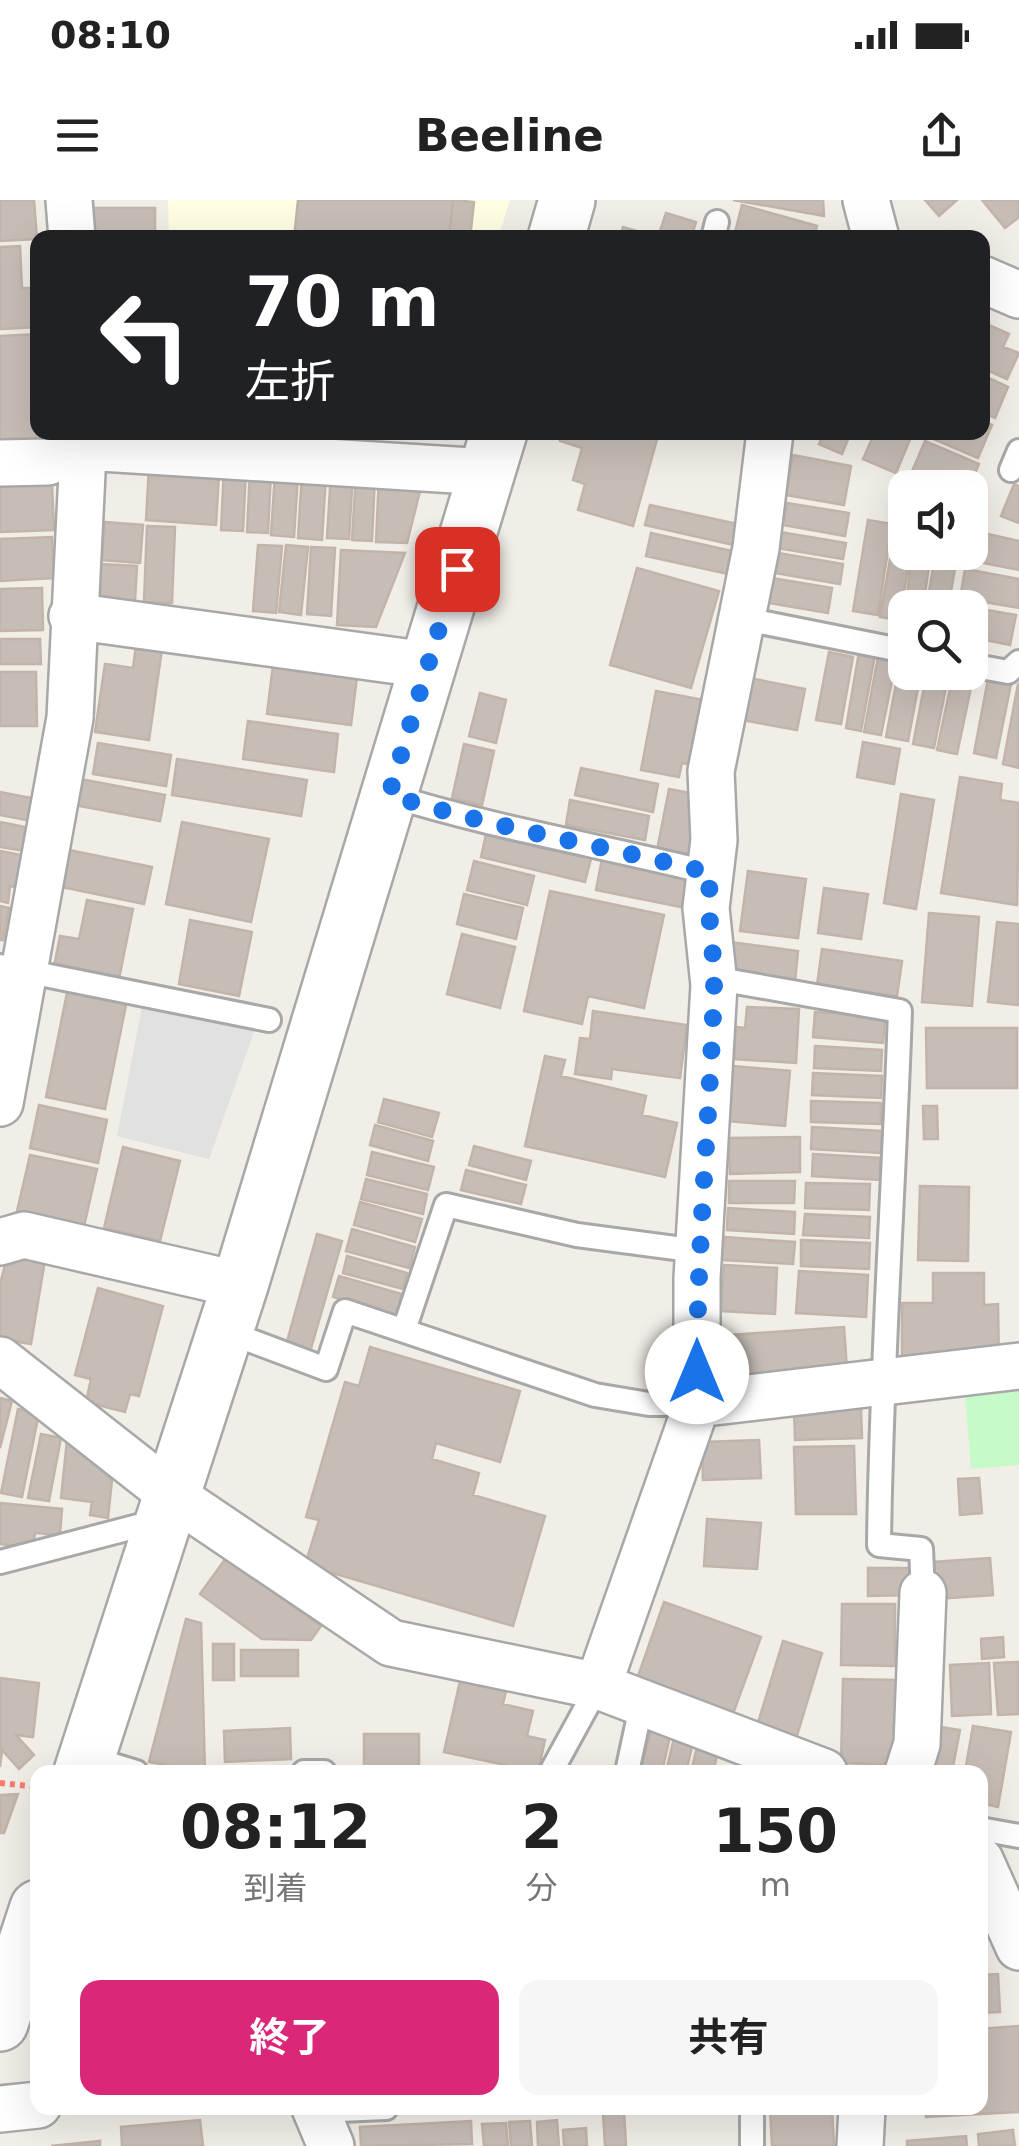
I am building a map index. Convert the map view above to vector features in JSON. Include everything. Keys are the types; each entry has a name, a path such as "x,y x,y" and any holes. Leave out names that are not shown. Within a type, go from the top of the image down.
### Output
{"street":[{"path":"69,200 71,230"},
{"path":"558,230 567,200"},
{"path":"866,200 872,230"},
{"path":"990,283 1019,295"},
{"path":"0,1102 13,969 70,718 72,616 85,440"},
{"path":"0,463 48,462 85,440 493,452 169,1507 103,1765"},
{"path":"598,1686 696,1404 698,1251 713,978 706,908 714,840 711,771 756,548 769,440"},
{"path":"72,616 426,666"},
{"path":"0,1242 24,1235 232,1308"},
{"path":"0,1360 169,1507 391,1643 598,1686 806,1765"},
{"path":"696,1404 1019,1366"},
{"path":"910,1765 917,1744 923,1594"},
{"path":"988,1878 1019,1947"},
{"path":"0,2023 30,1932"},
{"path":"0,2109 30,2105"},
{"path":"860,2146 862,2115"}],"lane":[{"path":"740,618 888,648"},
{"path":"988,668 1008,672 1019,662"},
{"path":"389,795 480,823 593,844 711,873"},
{"path":"13,969 269,1020"},
{"path":"713,978 900,1011 894,1216 881,1382 879,1546 920,1549 923,1594"},
{"path":"404,1330 446,1205 576,1235 698,1251"},
{"path":"232,1308 326,1369 345,1311 596,1395 648,1404 696,1404"},
{"path":"0,1562 169,1507"},
{"path":"555,1765 598,1686"},
{"path":"629,1765 642,1702"},
{"path":"988,1830 1019,1836"},
{"path":"321,2121 351,2115"},
{"path":"752,2115 752,2146"}],"path":[{"path":"0,1783 30,1786"}],"shaded area":[{"path":"168,200 510,200 501,230 169,230"},
{"path":"142,1007 255,1029 209,1159 117,1136"}],"green space":[{"path":"1019,1391 1019,1465 971,1469 965,1396"}],"building":[{"path":"0,200 34,200 36,230 30,230 30,239 0,241"},
{"path":"298,200 453,200 450,230 295,230"},
{"path":"453,200 474,202 471,230 450,230"},
{"path":"733,200 823,200 824,216"},
{"path":"925,200 957,200 939,216"},
{"path":"982,200 1019,200 1019,217 1005,228"},
{"path":"742,205 817,226 816,230 736,230"},
{"path":"86,208 155,208 155,230 86,230"},
{"path":"666,213 696,222 694,230 660,230"},
{"path":"20,246 22,288 30,288 30,327 0,329 0,247"},
{"path":"990,326 1009,334 1003,347 1019,353 1007,379 990,372"},
{"path":"30,334 30,440 49,440 0,443 0,336"},
{"path":"990,379 1008,387 995,418 990,416"},
{"path":"657,440 633,526 578,510 585,484 573,480 582,448 560,441"},
{"path":"821,440 848,440 842,454 819,444"},
{"path":"871,440 910,440 897,470 863,459"},
{"path":"936,440 986,440 978,458"},
{"path":"925,441 979,464 976,470 913,470"},
{"path":"793,455 851,466 844,505 786,495"},
{"path":"149,467 219,472 216,525 146,520"},
{"path":"224,469 246,470 243,531 221,530"},
{"path":"250,470 271,471 268,533 247,532"},
{"path":"331,472 353,473 349,539 327,538"},
{"path":"302,473 326,475 322,540 298,538"},
{"path":"275,474 298,475 294,537 271,535"},
{"path":"356,474 375,475 372,541 352,540"},
{"path":"379,476 423,479 407,543 376,542"},
{"path":"52,483 54,530 0,532 0,485"},
{"path":"1014,484 1019,486 1019,523 1001,516"},
{"path":"787,503 849,513 845,536 783,525"},
{"path":"650,505 742,525 738,546 645,525"},
{"path":"868,520 888,523 878,615 853,611"},
{"path":"105,522 143,525 140,563 102,560"},
{"path":"147,526 175,527 172,603 144,602"},
{"path":"780,532 846,543 843,559 777,548"},
{"path":"651,533 732,551 728,574 646,556"},
{"path":"988,534 1019,541 1019,570 988,564"},
{"path":"52,537 54,578 0,581 0,539"},
{"path":"258,545 282,546 276,613 253,611"},
{"path":"286,545 308,547 301,615 279,612"},
{"path":"311,547 335,548 331,616 307,614"},
{"path":"341,550 405,553 376,627 337,625"},
{"path":"772,552 843,564 840,584 769,572"},
{"path":"100,564 137,566 135,601 97,598"},
{"path":"637,568 719,591 691,688 610,665"},
{"path":"888,570 908,570 904,590 888,590 888,618 880,617"},
{"path":"910,570 928,570 926,590 907,590"},
{"path":"933,570 955,570 951,590 929,590"},
{"path":"965,570 1019,579 1019,608 988,603 988,590 961,590"},
{"path":"772,578 832,588 828,613 769,603"},
{"path":"42,588 43,630 0,631 0,589"},
{"path":"988,610 1016,615 1010,645 988,641"},
{"path":"137,638 163,642 149,740 95,732 105,664 133,668"},
{"path":"0,639 40,639 41,664 0,664"},
{"path":"829,652 853,657 841,724 816,720"},
{"path":"859,652 875,655 861,731 846,728"},
{"path":"274,657 358,669 351,725 267,714"},
{"path":"878,657 888,659 890,690 881,735 864,732"},
{"path":"0,672 36,672 37,726 0,726"},
{"path":"750,678 805,689 797,730 742,720"},
{"path":"988,679 1011,684 996,758 974,753"},
{"path":"1019,684 1019,768 1003,764"},
{"path":"895,690 918,690 908,741 886,737"},
{"path":"924,690 945,690 934,748 913,744"},
{"path":"950,690 970,690 957,754 937,750"},
{"path":"656,691 714,702 702,767 682,763 679,777 641,770"},
{"path":"480,693 506,700 496,743 469,736"},
{"path":"248,721 338,734 334,772 243,759"},
{"path":"863,742 900,749 894,784 857,777"},
{"path":"98,743 171,755 166,786 93,774"},
{"path":"464,744 494,751 482,805 452,798"},
{"path":"177,759 307,780 301,816 172,795"},
{"path":"581,768 658,784 653,812 575,795"},
{"path":"960,777 1002,784 1000,800 1019,803 1017,905 941,893"},
{"path":"75,778 165,795 160,821 69,804"},
{"path":"669,789 701,795 689,856 657,850"},
{"path":"0,792 41,800 37,822 0,815"},
{"path":"901,794 934,800 916,909 884,903"},
{"path":"570,800 649,816 645,840 566,825"},
{"path":"0,822 35,829 31,852 0,847"},
{"path":"182,822 269,839 251,922 166,904"},
{"path":"487,830 592,855 585,882 481,857"},
{"path":"69,850 152,867 144,904 62,887"},
{"path":"0,851 31,857 25,889 10,886 8,903 0,901"},
{"path":"602,859 693,877 686,908 596,890"},
{"path":"474,861 534,876 527,905 467,890"},
{"path":"748,871 806,879 798,938 740,931"},
{"path":"824,888 868,894 861,939 818,933"},
{"path":"550,891 664,915 644,1008 588,996 582,1024 524,1011"},
{"path":"464,894 523,908 516,939 457,924"},
{"path":"87,900 133,909 119,979 54,967 60,936 79,939"},
{"path":"0,906 9,908 3,940 0,940"},
{"path":"929,913 979,917 972,1006 922,1002"},
{"path":"190,920 252,932 239,996 179,984"},
{"path":"997,922 1019,924 1019,1005 988,1002"},
{"path":"462,934 515,947 500,1008 447,994"},
{"path":"730,942 798,951 795,981 727,972"},
{"path":"822,949 902,961 897,996 817,985"},
{"path":"68,988 127,1000 105,1109 46,1097"},
{"path":"747,1007 799,1009 796,1063 734,1059 736,1027 745,1028"},
{"path":"593,1011 687,1025 680,1078 612,1069 611,1079 575,1074 580,1038 590,1039"},
{"path":"815,1012 885,1017 883,1043 813,1037"},
{"path":"926,1028 1017,1028 1017,1088 927,1088"},
{"path":"815,1046 882,1050 881,1071 814,1068"},
{"path":"545,1056 565,1060 561,1076 646,1096 642,1115 677,1123 665,1177 525,1146"},
{"path":"733,1066 790,1071 785,1126 728,1121"},
{"path":"813,1073 882,1076 881,1098 812,1095"},
{"path":"384,1099 439,1113 432,1137 378,1122"},
{"path":"811,1101 881,1103 881,1124 811,1122"},
{"path":"39,1105 107,1120 98,1163 30,1148"},
{"path":"923,1106 937,1106 938,1139 924,1139"},
{"path":"375,1125 433,1141 428,1161 370,1145"},
{"path":"812,1127 882,1131 881,1153 811,1149"},
{"path":"800,1137 800,1172 730,1174 729,1138"},
{"path":"474,1146 531,1161 526,1180 469,1165"},
{"path":"123,1147 180,1161 160,1241 104,1228"},
{"path":"372,1152 434,1167 428,1190 367,1175"},
{"path":"813,1154 881,1158 880,1180 812,1176"},
{"path":"30,1155 97,1169 82,1235 15,1220"},
{"path":"466,1170 526,1185 521,1204 461,1190"},
{"path":"366,1179 427,1194 423,1214 361,1199"},
{"path":"729,1181 795,1181 794,1203 729,1203"},
{"path":"806,1183 870,1184 869,1210 805,1208"},
{"path":"920,1186 969,1187 968,1261 918,1260"},
{"path":"360,1202 422,1219 415,1242 354,1225"},
{"path":"728,1208 795,1212 794,1234 727,1230"},
{"path":"805,1214 870,1217 869,1238 803,1235"},
{"path":"352,1229 415,1247 409,1268 346,1251"},
{"path":"317,1234 342,1241 310,1352 286,1345"},
{"path":"724,1237 795,1242 793,1264 722,1260"},
{"path":"801,1240 870,1243 869,1269 801,1266"},
{"path":"8,1254 45,1260 31,1344 0,1339 0,1284"},
{"path":"347,1256 407,1273 403,1289 343,1273"},
{"path":"724,1265 777,1268 775,1314 721,1311"},
{"path":"799,1271 868,1275 866,1317 796,1313"},
{"path":"933,1273 984,1273 984,1305 998,1304 999,1364 902,1365 902,1303 933,1303"},
{"path":"339,1276 402,1294 396,1316 333,1297"},
{"path":"98,1288 163,1306 139,1396 130,1394 125,1412 86,1402 91,1379 75,1375"},
{"path":"844,1327 847,1369 719,1378 716,1336"},
{"path":"370,1347 520,1391 500,1462 436,1443 432,1459 479,1473 473,1495 545,1516 513,1626 305,1565 319,1520 306,1517 345,1382 359,1386"},
{"path":"0,1398 12,1401 0,1448"},
{"path":"861,1408 862,1438 795,1440 794,1410"},
{"path":"18,1409 39,1413 22,1497 1,1493"},
{"path":"41,1434 61,1438 49,1501 28,1498"},
{"path":"67,1440 112,1480 108,1518 90,1515 92,1502 61,1498"},
{"path":"759,1440 761,1478 703,1480 702,1442"},
{"path":"854,1446 856,1514 796,1514 794,1447"},
{"path":"979,1478 982,1513 960,1515 958,1479"},
{"path":"0,1503 62,1509 60,1535 35,1533 33,1548 0,1544"},
{"path":"707,1519 761,1523 757,1569 704,1566"},
{"path":"226,1558 321,1626 311,1640 262,1639 200,1594"},
{"path":"990,1558 993,1595 936,1599 933,1562"},
{"path":"868,1568 910,1568 910,1595 868,1596"},
{"path":"664,1602 761,1637 733,1714 637,1679"},
{"path":"842,1604 895,1604 895,1666 841,1665"},
{"path":"186,1619 201,1623 205,1765 149,1762"},
{"path":"1003,1637 1004,1657 982,1659 981,1639"},
{"path":"783,1641 822,1653 796,1739 757,1726"},
{"path":"213,1644 234,1644 234,1680 213,1680"},
{"path":"241,1650 298,1650 298,1676 241,1676"},
{"path":"1019,1662 1019,1714 998,1715 994,1663"},
{"path":"989,1663 991,1714 952,1716 950,1665"},
{"path":"0,1678 39,1683 33,1737 16,1735 34,1755 19,1769 2,1750 0,1767"},
{"path":"843,1679 896,1680 894,1765 841,1763"},
{"path":"460,1681 506,1691 503,1704 533,1711 527,1736 545,1740 540,1765 505,1765 444,1752"},
{"path":"928,1725 960,1730 953,1765 921,1765"},
{"path":"973,1726 1011,1732 998,1807 988,1805 988,1765 966,1765"},
{"path":"290,1728 291,1759 225,1762 224,1731"},
{"path":"651,1731 670,1736 664,1765 642,1765"},
{"path":"364,1734 419,1734 419,1765 364,1765"},
{"path":"674,1738 693,1742 688,1765 668,1765"},
{"path":"697,1747 718,1752 715,1765 693,1765"},
{"path":"18,1794 4,1833 0,1833 0,1795"},
{"path":"998,1974 1000,2012 988,2013 988,1975"},
{"path":"1019,2026 1019,2112 988,2114 988,2028"},
{"path":"603,2115 624,2115 626,2146 605,2146"},
{"path":"770,2115 832,2115 834,2146 772,2146"},
{"path":"200,2120 203,2146 122,2146 121,2127"},
{"path":"557,2120 559,2146 538,2146 537,2122"},
{"path":"471,2121 472,2144 361,2146 360,2127"},
{"path":"530,2121 532,2146 511,2146 509,2122"},
{"path":"506,2123 508,2146 484,2146 482,2124"},
{"path":"586,2128 587,2146 564,2146 563,2130"},
{"path":"1013,2130 1015,2146 979,2146 978,2134"},
{"path":"966,2136 967,2146 907,2146 907,2141"},
{"path":"100,2141 100,2146 51,2146"}],"route":[{"path":"457,569 389,795 480,823 593,844 711,873 706,908 714,985 702,1145 697,1372"}]}
